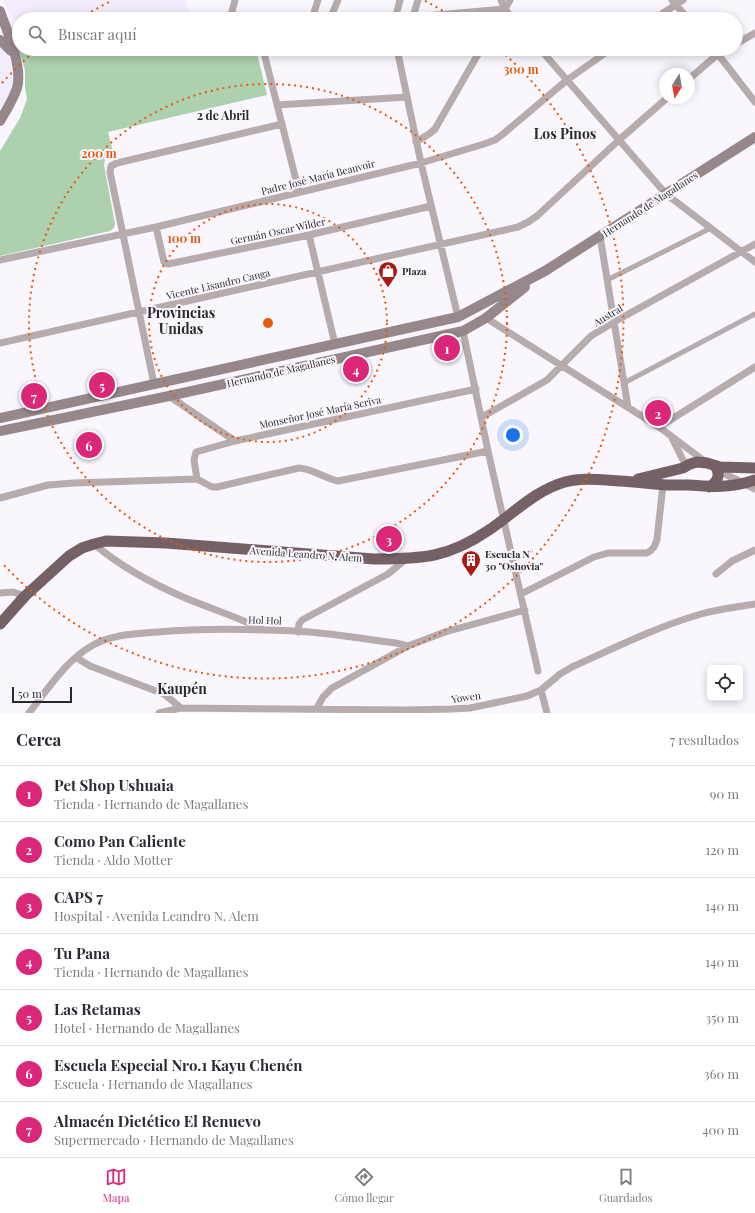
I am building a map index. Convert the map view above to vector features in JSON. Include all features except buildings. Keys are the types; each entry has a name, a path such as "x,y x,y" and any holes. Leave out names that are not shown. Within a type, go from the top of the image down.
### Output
{"highway":[{"name":"Avenida Leandro N. Alem","path":"622,481 654,476 684,467 694,462 713,466 755,468"},
{"path":"709,487 716,482 718,474 713,466"},
{"path":"684,467 684,478 690,485"},
{"name":"Avenida Leandro N. Alem","path":"0,624 25,596 69,556 82,548 106,541 407,559 446,552 459,547 489,529 536,495 566,482 584,479 709,487 752,484"}],"main road":[{"path":"0,10 4,39 12,51"},
{"path":"0,121 10,105 17,87 18,72 14,56"},
{"name":"Hernando de Magallanes","path":"0,431 168,396 463,331 486,318 545,272 755,137"},
{"name":"Hernando de Magallanes","path":"0,418 458,317 545,272"}],"street":[{"path":"232,12 235,0"},
{"path":"314,12 318,0"},
{"path":"333,12 338,0"},
{"path":"397,12 400,0"},
{"path":"414,12 418,0"},
{"path":"501,0 508,12"},
{"path":"503,12 510,0"},
{"path":"662,12 674,2 683,0"},
{"path":"674,2 682,12"},
{"path":"470,12 505,9"},
{"path":"743,40 755,33"},
{"path":"265,56 299,192"},
{"path":"398,56 416,142 458,317"},
{"path":"416,142 435,129 478,56"},
{"path":"546,56 666,194 755,262"},
{"name":"Padre José María Beauvoir","path":"0,260 156,227 421,163 484,144 495,140 567,80 601,56"},
{"path":"695,73 711,56"},
{"path":"720,56 755,102"},
{"path":"277,105 407,97"},
{"name":"Vicente Lisandro Canga","path":"0,343 518,226 537,216 660,104"},
{"path":"154,384 110,172 111,166 117,163 282,124"},
{"name":"Germán Oscar Wilder","path":"156,227 164,262 168,264 309,235 431,206"},
{"path":"608,280 711,228"},
{"path":"309,235 335,344"},
{"path":"600,236 628,407"},
{"name":"Austral","path":"482,417 548,380 591,336 755,244"},
{"path":"624,383 755,314"},
{"path":"486,318 659,426 713,466 752,484"},
{"path":"463,331 488,451 538,670"},
{"path":"659,426 755,367"},
{"name":"Monseñor José María Scriva","path":"197,479 194,460 196,452 235,441 476,389"},
{"path":"168,396 235,441"},
{"path":"670,434 684,467"},
{"path":"0,498 54,485 74,483 197,479 212,487 217,487 299,468 307,469 329,479 338,481 488,451"},
{"path":"521,594 594,557 608,553 647,553 655,548 662,485"},
{"path":"94,544 111,558 126,567 181,596 264,631"},
{"path":"716,574 732,561 755,550"},
{"path":"298,632 299,624 302,620 388,574 407,559"},
{"path":"0,593 13,592 25,596"},
{"name":"Yowen","path":"159,713 181,708 317,708 449,711 470,708 527,696 541,690 560,674 572,667 654,631 701,614 726,608 755,604"},
{"path":"317,708 322,697 332,688 408,646 445,632 525,610"},
{"name":"Hol Hol","path":"29,713 67,666 93,646 106,640 122,636 188,630 232,629 298,632 396,643 408,646"},
{"path":"77,658 90,666 164,694 181,708"},
{"path":"541,690 547,713"}],"shaded area":[{"path":"4,0 185,0 191,12 12,12 12,18 10,17"},
{"path":"0,47 9,59 13,71 13,78 12,90 0,115"}],"green space":[{"path":"21,56 258,56 267,95 108,132 114,156 105,159 104,165 115,224 114,228 110,231 0,256 0,151 20,118 27,99 25,70"}],"place":[{"name":"Plaza","path":"388,288"},
{"name":"Pet Shop Ushuaia","path":"447,348"},
{"name":"Tu Pana","path":"356,369"},
{"name":"Las Retamas","path":"102,385"},
{"name":"Almacén Dietético El Renuevo","path":"34,396"},
{"name":"Como Pan Caliente","path":"658,413"},
{"name":"Escuela Especial Nro.1 Kayu Chenén","path":"89,445"},
{"name":"CAPS 7","path":"389,539"},
{"name":"Escuela N° 30 \"Oshovia\"","path":"471,577"}],"district":[{"name":"2 de Abril","path":"223,116"},
{"name":"Los Pinos","path":"565,134"},
{"name":"Provincias Unidas","path":"181,322"},
{"name":"Kaupén","path":"182,689"}]}
